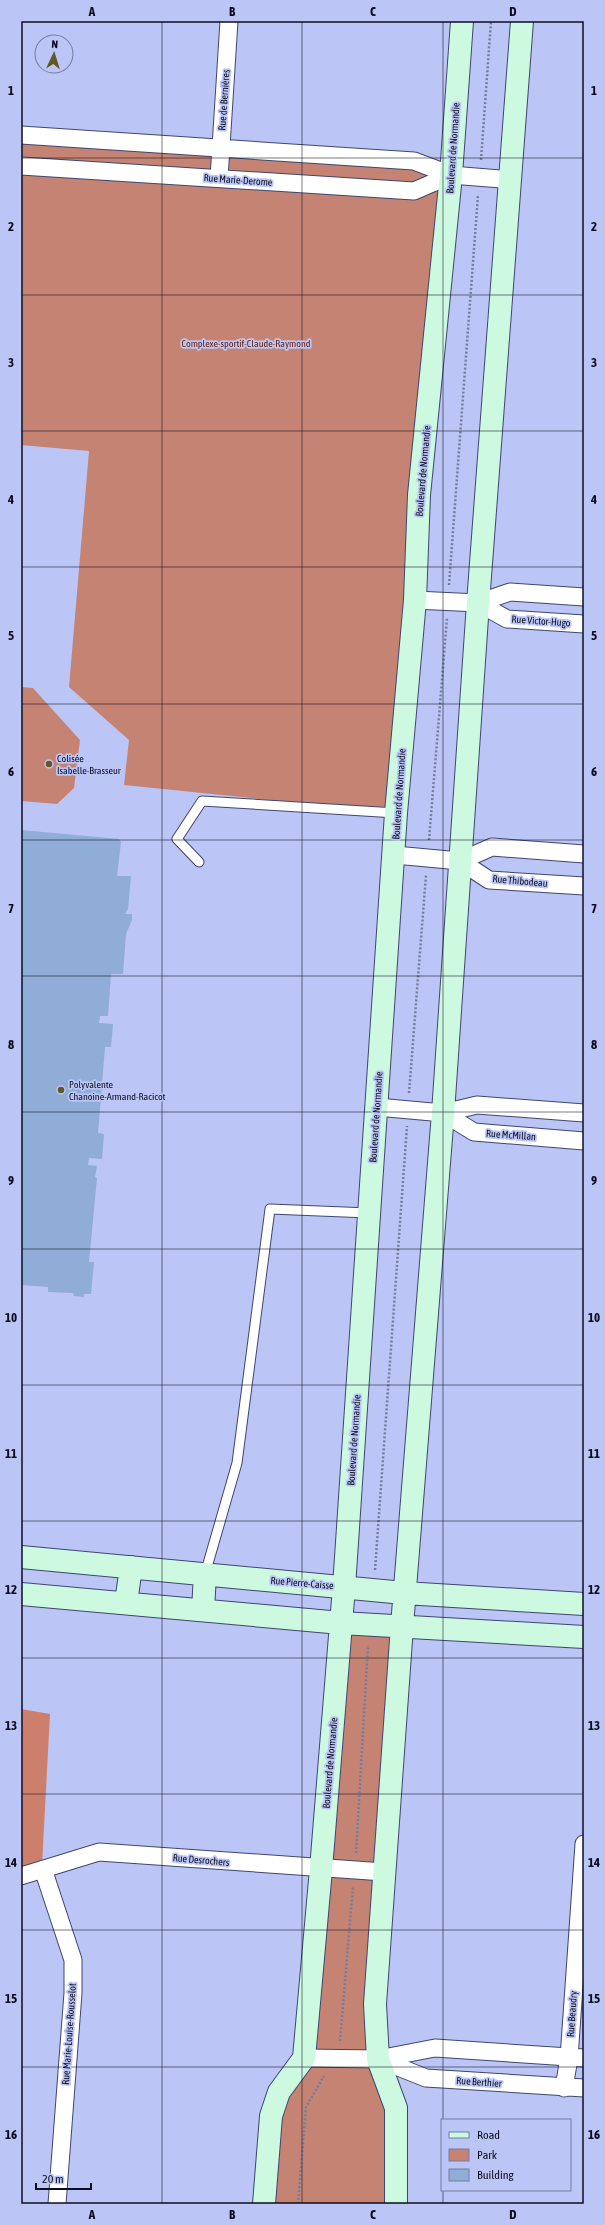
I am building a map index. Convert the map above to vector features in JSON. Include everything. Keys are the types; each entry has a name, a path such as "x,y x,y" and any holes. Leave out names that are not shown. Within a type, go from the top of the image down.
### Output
{"street":[{"name":"Rue de Bernières","path":"219,178 229,21"},
{"name":"Boulevard de Normandie","path":"304,2058 344,1587 395,855 396,813 415,600 419,495 451,175 462,21"},
{"path":"396,2204 396,2108 378,2059 375,2004 404,1593 443,1113 478,603 512,180 522,21"},
{"name":"Rue Marie-Derome","path":"21,135 414,161 451,175 512,180"},
{"name":"Rue Marie-Derome","path":"21,166 414,191 451,175"},
{"name":"Rue Victor-Hugo","path":"415,600 478,603 510,592 584,597"},
{"name":"Rue Victor-Hugo","path":"478,603 507,619 584,624"},
{"name":"Rue Thibodeau","path":"460,861 492,847 584,854"},
{"name":"Rue Thibodeau","path":"395,855 460,861 489,880 584,886"},
{"name":"Rue McMillan","path":"377,1107 443,1113 477,1105 584,1113"},
{"name":"Rue McMillan","path":"443,1113 474,1132 584,1141"},
{"name":"Rue Pierre-Caisse","path":"21,1557 404,1593 584,1604"},
{"path":"126,1603 131,1567"},
{"path":"203,1610 205,1574"},
{"path":"21,1594 341,1623 584,1637"},
{"name":"Rue Beaudry","path":"564,2088 576,2058 584,1844"},
{"name":"Rue Desrochers","path":"21,1876 99,1852 321,1869 384,1872"},
{"name":"Rue Marie-Louise-Rousselot","path":"43,1869 73,1960 73,1993 57,2204"},
{"name":"Rue Berthier","path":"304,2058 378,2059 435,2048 576,2058"},
{"path":"264,2204 271,2116 279,2092 304,2058"},
{"name":"Rue Berthier","path":"378,2059 426,2078 564,2088 584,2088"}],"lane":[{"path":"199,862 177,839 202,801 396,813"},
{"path":"205,1574 237,1463 270,1209 370,1213"}],"green space":[{"name":"Complexe-sportif-Claude-Raymond","path":"21,140 449,168 396,813 124,785 129,740 69,687 89,451 21,445"},
{"name":"Colisée Isabelle-Brasseur","path":"21,687 33,688 80,740 74,788 57,804 21,801"},
{"path":"341,1623 402,1626 375,2004 396,2108 396,2204 264,2204 271,2116 304,2058"}],"shaded area":[{"path":"21,1709 50,1714 42,1865 21,1872"}],"building":[{"name":"Polyvalente Chanoine-Armand-Racicot","path":"21,830 119,839 121,842 117,876 131,876 128,909 125,914 132,914 132,920 126,934 123,974 111,974 108,1016 100,1016 99,1023 113,1024 111,1047 105,1047 98,1133 104,1134 102,1159 89,1158 88,1165 97,1166 95,1177 97,1178 89,1262 94,1262 91,1294 84,1294 84,1297 74,1296 73,1293 48,1292 48,1287 21,1285"}],"place":[{"name":"Colisée Isabelle-Brasseur","path":"49,764"},
{"name":"Polyvalente Chanoine-Armand-Racicot","path":"61,1090"}]}
